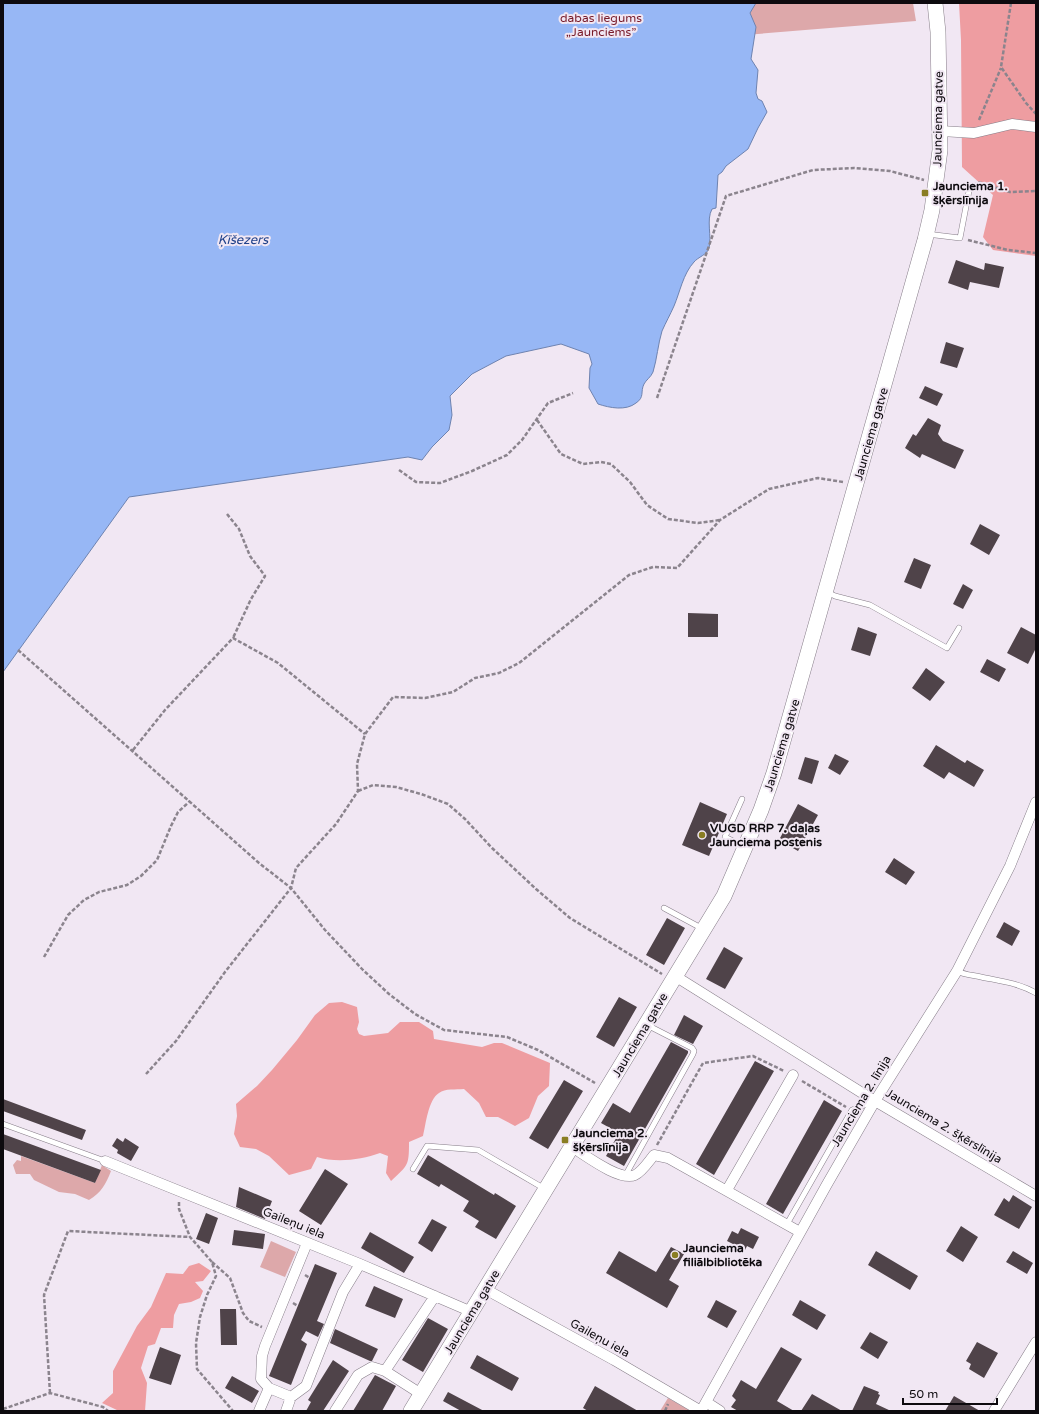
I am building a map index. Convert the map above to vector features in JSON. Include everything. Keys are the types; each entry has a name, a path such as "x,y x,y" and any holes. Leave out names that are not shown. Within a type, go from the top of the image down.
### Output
{"main road":[{"name":"Jaunciema gatve","path":"411,1411 724,896 761,810 774,773 826,592 926,234 936,184 941,131 938,32 935,3"}],"street":[{"path":"941,131 974,133 1012,124 1036,127"},
{"name":"Jaunciema 2. līnija","path":"702,1408 875,1101 957,971 1010,866 1036,802"},
{"name":"Jaunciema 2. šķērslīnija","path":"674,978 875,1101 1036,1196"},
{"path":"727,1190 793,1075"},
{"path":"572,1147 614,1173 625,1176 634,1176 638,1174 654,1155 668,1158 800,1232"},
{"name":"Gaileņu iela","path":"105,1161 360,1264 472,1312"},
{"path":"291,1397 269,1388 261,1378 262,1356 306,1243"},
{"path":"286,1411 291,1397 306,1386 343,1292 360,1264"},
{"name":"Gaileņu iela","path":"485,1289 702,1408 720,1411"},
{"path":"385,1371 435,1296"},
{"path":"994,1411 1035,1345"},
{"path":"335,1411 358,1375 372,1367 385,1371 421,1394"},
{"path":"259,1411 269,1388"}],"lane":[{"path":"926,234 960,238 969,191"},
{"path":"826,592 835,596 870,605 947,648 959,628"},
{"path":"742,799 725,837 746,847"},
{"path":"664,908 704,930"},
{"path":"957,971 965,975 979,976 1024,986 1036,993"},
{"path":"625,1176 694,1051 692,1048 646,1024"},
{"path":"787,1224 852,1110 875,1101"},
{"path":"3,1124 105,1161"},
{"path":"413,1169 427,1146 478,1150 546,1190"}],"path":[{"path":"974,133 1001,67 1011,3"},
{"path":"1001,67 1026,103 1036,114"},
{"path":"658,398 726,196 813,170 854,168 890,171 936,184"},
{"path":"969,191 978,182 1010,192 1036,191"},
{"path":"960,238 1008,250 1036,253"},
{"path":"398,470 416,482 440,483 472,471 507,455 522,440 548,403 573,393"},
{"path":"537,420 561,454 583,464 601,462 611,464 630,482 647,504 668,519 698,523 720,520"},
{"path":"358,792 357,764 364,734 393,698 425,698 453,692 475,678 499,673 519,663 629,575 653,567 677,568 720,520 769,488 818,478 856,486"},
{"path":"133,750 165,710 233,638 251,599 265,576 250,556 239,529 227,514"},
{"path":"233,638 278,662 364,734"},
{"path":"18,650 133,750 259,863 291,888 325,930 362,970 389,994 415,1014 444,1030 507,1036 538,1050 607,1090"},
{"path":"146,1074 176,1041 224,972 291,888 296,868 336,824 358,792 373,785 396,787 448,804 465,818 492,848 570,918 674,978"},
{"path":"44,957 68,915 84,900 99,892 127,885 141,876 157,860 178,812 190,801"},
{"path":"654,1155 656,1147 703,1063 753,1056 793,1075 852,1110"},
{"path":"180,1192 179,1209 190,1237 212,1262 230,1278 243,1313 249,1321 271,1331"},
{"path":"50,1393 44,1295 68,1231 190,1237"},
{"path":"212,1262 216,1276 207,1295 200,1317 196,1343 197,1369 233,1411"},
{"path":"305,1276 310,1278"},
{"path":"294,1304 298,1306"},
{"path":"3,1408 50,1393 103,1407 108,1411"}],"green space":[{"name":"dabas liegums „Jaunciems”","path":"569,3 913,3 916,21 586,48"},
{"path":"21,1156 95,1183 102,1165 111,1171 103,1188 89,1200 75,1194 59,1192 34,1180 30,1174 16,1174 13,1165 17,1160 21,1161"},
{"path":"271,1241 296,1252 285,1277 260,1267"},
{"path":"668,1398 691,1411 660,1411"}],"shaded area":[{"path":"959,3 1036,3 1036,256 993,250 983,237 993,195 962,167 961,40"},
{"path":"342,1002 357,1007 359,1022 357,1029 359,1034 364,1036 388,1033 400,1022 419,1022 433,1031 434,1039 482,1047 494,1043 502,1043 550,1063 549,1086 538,1096 529,1118 515,1126 498,1117 486,1117 479,1103 464,1089 441,1091 432,1101 426,1119 423,1136 409,1142 408,1161 401,1172 391,1181 386,1173 388,1156 380,1153 348,1160 332,1160 317,1157 311,1169 289,1175 269,1156 256,1149 240,1147 234,1134 237,1116 236,1104 257,1086 272,1070 297,1040 315,1015 329,1003"},
{"path":"199,1263 211,1271 203,1281 195,1282 203,1291 200,1298 191,1302 179,1304 174,1315 173,1328 161,1328 155,1344 148,1346 141,1368 147,1383 145,1411 119,1411 102,1403 113,1393 113,1371 137,1326 151,1307 166,1273 183,1274 189,1266"}],"water":[{"name":"Ķīšezers","path":"3,3 756,3 750,13 756,27 751,59 758,70 756,93 758,99 762,101 767,112 748,149 726,166 718,175 716,208 712,209 709,218 709,248 694,262 684,278 674,306 662,331 653,372 644,384 639,401 632,406 623,408 613,408 598,404 589,388 590,368 592,364 589,354 561,344 506,356 472,374 450,396 452,415 449,430 432,447 422,460 408,457 129,497 3,672"}],"building":[{"path":"956,260 984,270 985,263 1004,267 999,288 970,282 968,290 948,283"},
{"path":"946,342 964,348 957,368 940,363"},
{"path":"925,386 943,394 937,406 919,398"},
{"path":"928,418 941,425 938,434 943,441 964,450 955,469 922,454 920,458 905,448 913,434 916,436"},
{"path":"980,524 1000,535 989,555 970,544"},
{"path":"914,558 931,565 921,589 904,582"},
{"path":"963,584 973,590 963,609 953,604"},
{"path":"688,613 718,614 718,637 688,637"},
{"path":"858,627 877,634 870,656 851,650"},
{"path":"1021,627 1036,635 1036,648 1028,664 1007,653"},
{"path":"987,659 1006,669 999,682 980,672"},
{"path":"926,668 945,682 930,701 912,688"},
{"path":"936,745 965,763 967,760 984,770 974,787 949,772 944,779 923,766"},
{"path":"835,754 849,761 840,775 828,768"},
{"path":"805,757 819,761 812,784 798,779"},
{"name":"VUGD RRP 7. daļas Jaunciema postenis","path":"700,802 727,814 709,856 682,845"},
{"path":"798,804 818,815 798,851 779,840"},
{"path":"894,858 915,872 906,885 885,872"},
{"path":"667,918 685,928 664,965 646,955"},
{"path":"1004,922 1020,931 1012,946 996,937"},
{"path":"724,947 743,958 725,989 706,979"},
{"path":"619,997 637,1007 614,1047 596,1037"},
{"path":"684,1015 703,1026 693,1044 674,1035"},
{"path":"671,1042 688,1051 688,1053 624,1166 606,1156 619,1133 601,1123 613,1103 630,1113"},
{"path":"755,1061 774,1071 714,1175 696,1164"},
{"path":"564,1080 583,1091 548,1149 529,1138"},
{"path":"3,1099 86,1130 82,1140 3,1111"},
{"path":"824,1100 842,1111 783,1214 766,1204"},
{"path":"3,1134 101,1170 95,1183 3,1149"},
{"path":"117,1138 123,1142 125,1138 139,1147 131,1161 117,1153 118,1150 112,1146"},
{"path":"428,1155 494,1195 495,1193 516,1206 496,1239 475,1227 479,1221 463,1211 469,1201 441,1184 439,1187 417,1174"},
{"path":"325,1169 348,1184 321,1225 299,1211"},
{"path":"239,1187 272,1201 265,1219 236,1207"},
{"path":"1013,1195 1032,1207 1019,1229 994,1215 1004,1198 1009,1202"},
{"path":"206,1213 218,1218 209,1244 196,1239"},
{"path":"432,1219 447,1227 432,1252 418,1243"},
{"path":"961,1226 978,1237 963,1262 946,1251"},
{"path":"741,1228 759,1237 753,1249 747,1246 745,1250 727,1241 732,1231 738,1234"},
{"path":"234,1230 265,1234 263,1249 232,1245"},
{"path":"370,1232 414,1257 404,1273 361,1248"},
{"path":"671,1247 684,1254 669,1280 679,1286 667,1308 606,1273 619,1251 656,1272"},
{"path":"876,1251 918,1276 910,1290 868,1265"},
{"path":"1013,1251 1033,1263 1027,1274 1006,1262"},
{"path":"315,1264 337,1273 317,1321 324,1324 318,1337 306,1331 301,1340 307,1344 291,1385 269,1376"},
{"path":"374,1286 403,1299 395,1318 365,1306"},
{"path":"716,1300 737,1311 727,1328 707,1317"},
{"path":"800,1300 826,1315 817,1330 792,1315"},
{"path":"220,1309 236,1309 237,1345 221,1345"},
{"path":"428,1318 448,1329 423,1372 402,1360"},
{"path":"335,1329 378,1349 372,1361 330,1343"},
{"path":"870,1332 888,1342 878,1359 860,1348"},
{"path":"977,1342 998,1353 984,1378 969,1369 971,1364 966,1361"},
{"path":"160,1347 181,1355 171,1385 149,1378"},
{"path":"781,1347 802,1359 777,1401 794,1411 738,1411 731,1407 736,1400 732,1396 741,1380 756,1389"},
{"path":"477,1355 519,1378 512,1391 470,1368"},
{"path":"333,1360 349,1371 323,1411 306,1411 311,1402 308,1400"},
{"path":"375,1375 396,1386 382,1411 353,1411"},
{"path":"232,1376 259,1391 252,1403 225,1388"},
{"path":"595,1386 638,1411 588,1411 583,1408"},
{"path":"864,1386 879,1392 878,1394 880,1395 876,1404 891,1411 852,1411"},
{"path":"448,1392 484,1411 461,1411 443,1401"},
{"path":"812,1394 842,1411 801,1411"},
{"path":"954,1396 980,1411 945,1411"}],"place":[{"name":"Jaunciema 1. šķērslīnija","path":"925,193"},
{"name":"VUGD RRP 7. daļas Jaunciema postenis","path":"702,835"},
{"name":"Jaunciema 2. šķērslīnija","path":"565,1140"},
{"name":"Jaunciema filiālbibliotēka","path":"675,1255"}]}
